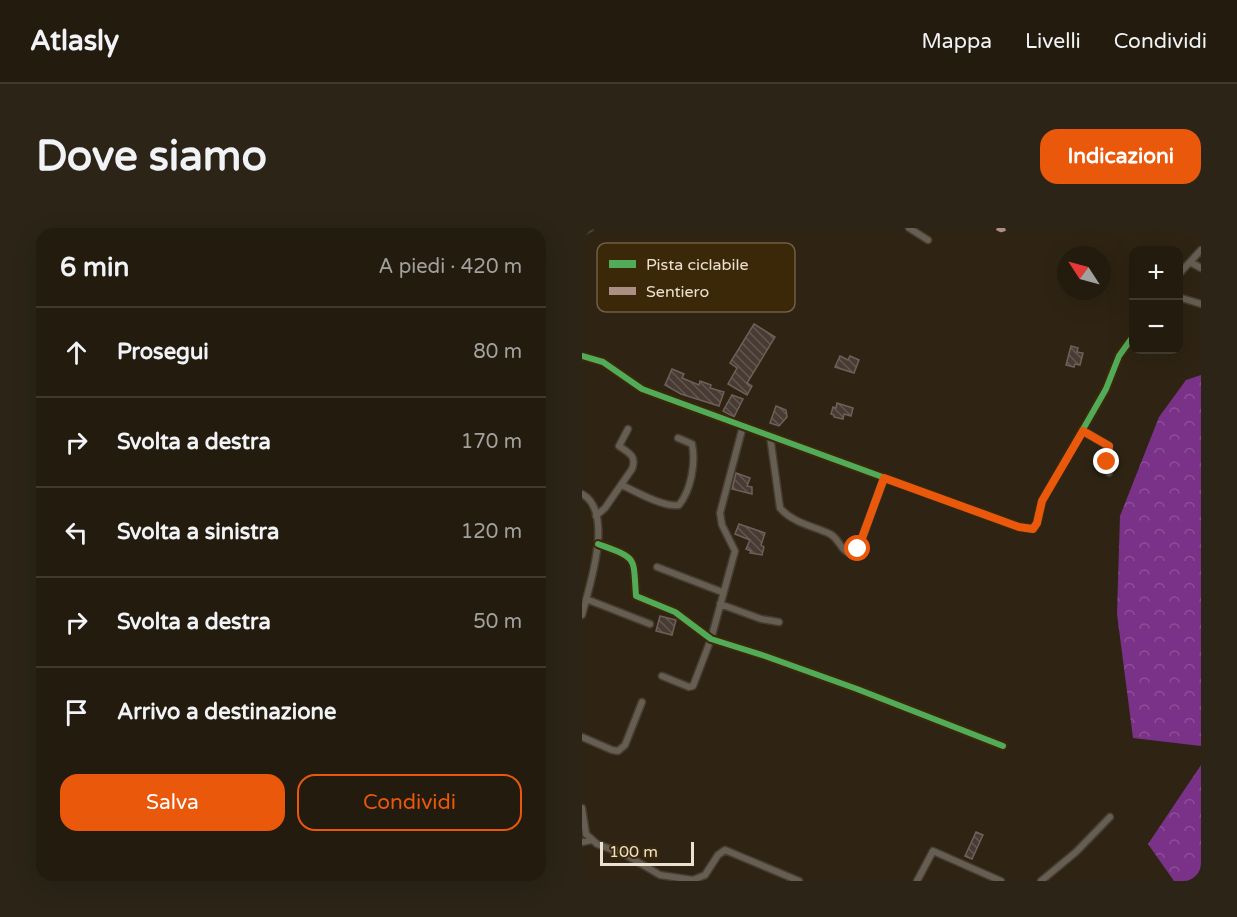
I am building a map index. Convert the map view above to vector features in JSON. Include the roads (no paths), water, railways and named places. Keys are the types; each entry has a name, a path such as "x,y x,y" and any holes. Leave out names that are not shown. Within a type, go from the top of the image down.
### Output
{"street":[{"path":"582,232 590,228"},
{"path":"909,228 928,240"},
{"path":"1183,270 1201,250"},
{"path":"1190,262 1201,268"},
{"path":"1183,298 1201,304"},
{"path":"582,356 603,362 642,388 1019,527 1033,529 1037,523 1042,501 1106,389 1119,356 1129,342"},
{"path":"662,676 689,687 693,686 711,639 735,551 722,525 720,513 742,426"},
{"path":"596,516 622,485 635,462 633,456 619,446 628,429"},
{"path":"1083,431 1109,446 1110,453 1106,465 1109,473"},
{"path":"770,436 780,508 804,524 833,536 840,548 847,554 857,552 884,478"},
{"path":"622,485 671,506 679,505 684,499 691,477 693,447 689,441 678,438"},
{"path":"582,494 589,498 599,524 598,544 582,615"},
{"path":"598,544 629,556 633,561 636,596 675,612 711,639 857,689 1002,746"},
{"path":"657,567 722,592"},
{"path":"586,599 650,624"},
{"path":"720,604 761,619 779,622"},
{"path":"582,737 618,751 625,745 642,702"},
{"path":"582,808 586,834 592,840 626,855 660,875 693,880 705,875 718,855 725,850 799,881"},
{"path":"1041,881 1076,852 1110,817"},
{"path":"582,842 592,840"},
{"path":"917,881 933,851 1001,881"}]}
